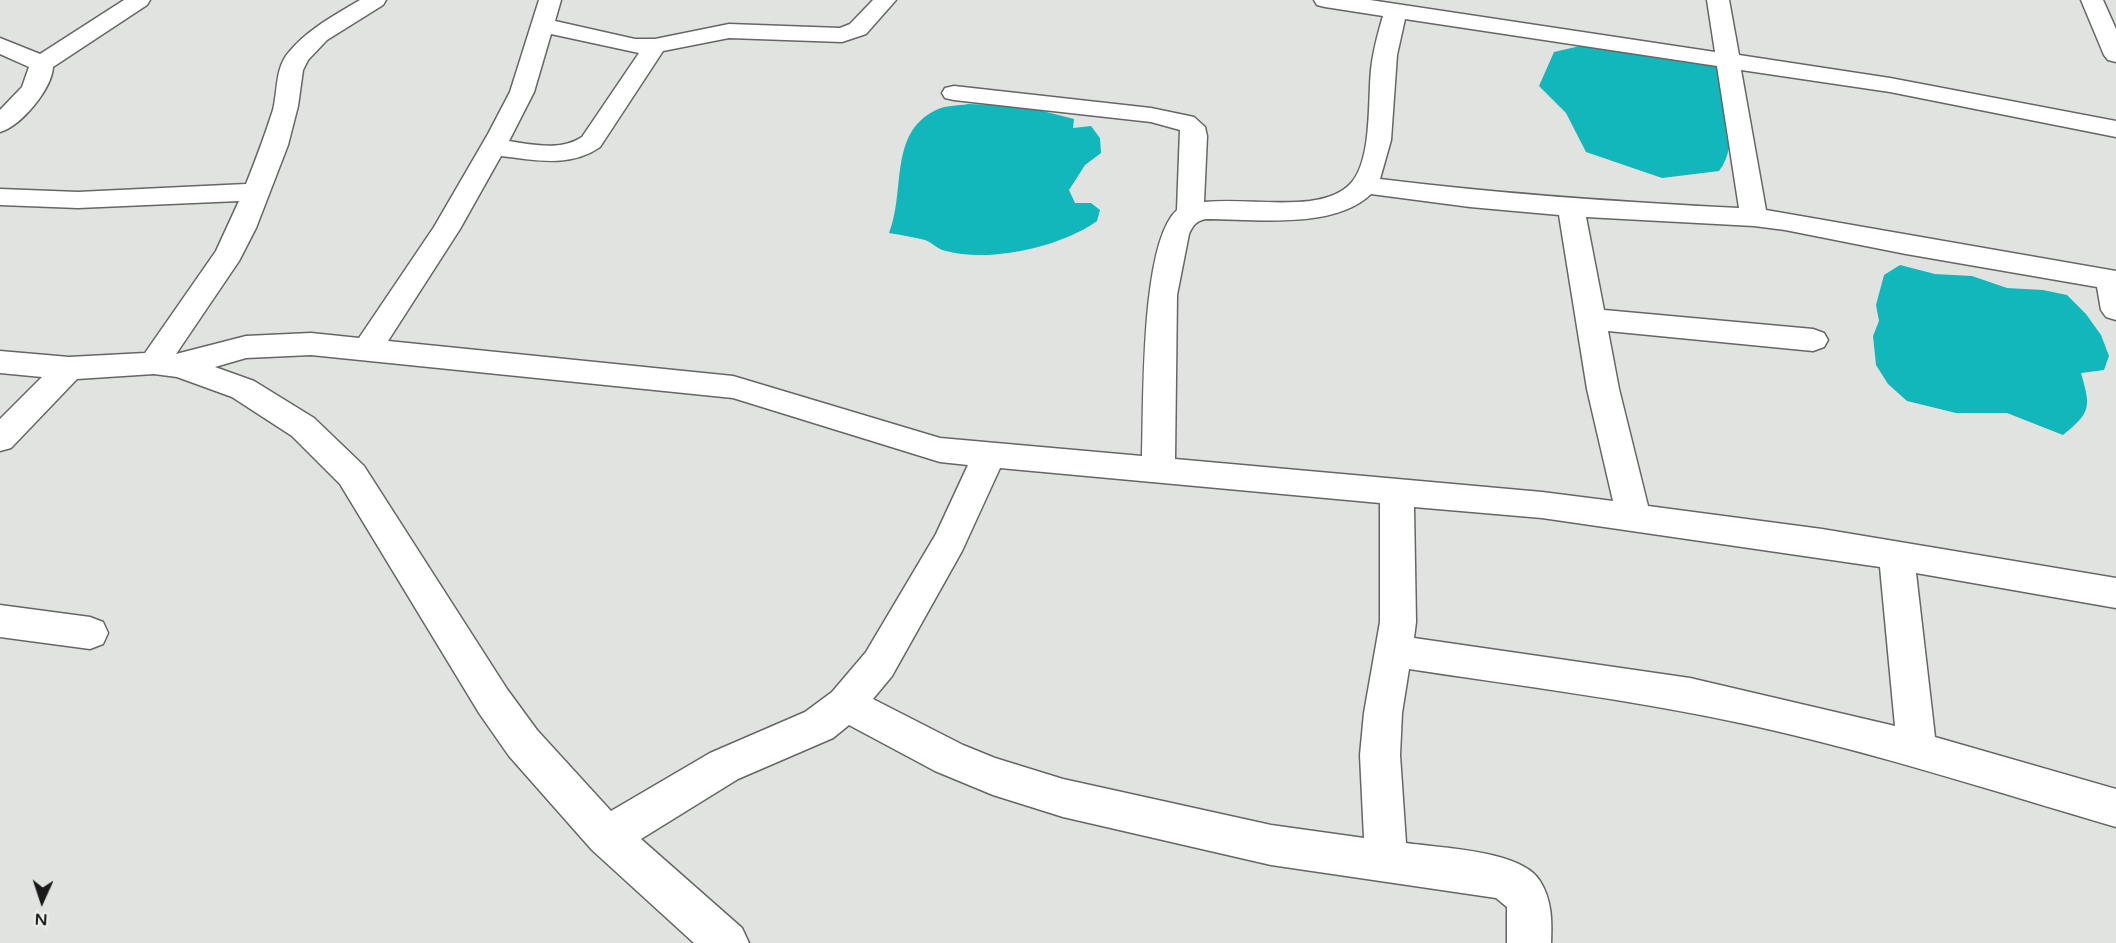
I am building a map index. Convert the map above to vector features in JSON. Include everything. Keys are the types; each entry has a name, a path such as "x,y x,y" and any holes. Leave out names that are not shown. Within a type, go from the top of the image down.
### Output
{"street":[{"path":"41,64 139,0"},
{"path":"167,364 229,254 256,192 275,146 286,106 291,70 297,57 306,45 319,35 375,0"},
{"path":"367,350 446,229 494,147 522,92 550,0"},
{"path":"543,27 589,34 635,46 655,46 729,31 842,35 858,29 885,0"},
{"path":"1325,0 1890,85 2116,129"},
{"path":"1718,0 1730,61 1754,217"},
{"path":"2092,0 2116,55"},
{"path":"1158,468 1163,295 1175,234 1181,221 1190,213 1206,210 1311,209 1337,204 1355,195 1372,168 1380,118 1385,55 1396,11"},
{"path":"0,45 41,64"},
{"path":"494,147 560,153 583,150 591,142 655,46"},
{"path":"0,123 32,90 42,75 41,64"},
{"path":"954,93 1151,115 1185,122 1192,127 1194,136 1190,213"},
{"path":"1364,184 1470,199 1571,208 1754,217 2113,281 2116,310"},
{"path":"0,197 78,200 256,192"},
{"path":"1571,208 1603,389 1634,518"},
{"path":"1591,319 1813,340"},
{"path":"0,362 69,368 167,364 246,346 311,344 733,387 940,450 1542,504 1896,556 2116,593"},
{"path":"167,364 243,389 303,427 352,475 493,700 523,743 607,836 727,943"},
{"path":"0,439 69,368"},
{"path":"607,836 724,766 819,725 846,704 879,664 927,582 964,515 989,456"},
{"path":"1386,862 1380,754 1383,713 1395,651 1399,582 1397,491"},
{"path":"1896,556 1917,750"},
{"path":"0,621 90,633"},
{"path":"1395,651 1690,695 1917,750 2116,808"},
{"path":"846,704 949,758 993,776 1063,798 1270,845 1498,877 1514,882 1525,893 1530,908 1529,943"}],"water":[{"path":"1584,45 1672,57 1715,66 1720,73 1730,137 1729,149 1719,171 1662,178 1586,152 1566,113 1539,86 1554,52"},
{"path":"968,104 1023,106 1074,119 1073,128 1091,126 1100,138 1101,153 1085,165 1069,190 1075,203 1091,203 1100,210 1097,221 1082,230 1045,245 1003,254 963,254 943,250 925,240 889,233 894,217 901,164 911,133 921,120 936,110 947,106"},
{"path":"1900,265 1935,274 1972,276 2007,288 2043,290 2067,295 2086,314 2101,335 2109,356 2104,370 2081,373 2087,402 2084,415 2079,421 2063,435 2007,413 1956,413 1907,401 1888,384 1876,365 1873,336 1879,321 1876,305 1884,275"}]}
